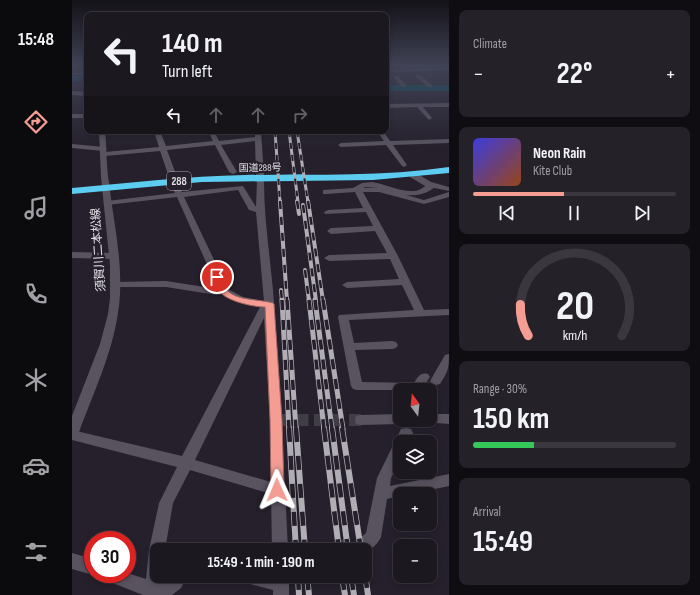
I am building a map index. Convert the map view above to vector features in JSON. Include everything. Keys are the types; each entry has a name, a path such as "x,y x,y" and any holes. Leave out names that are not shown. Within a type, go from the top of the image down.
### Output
{"highway":[{"name":"国道288号","path":"72,191 198,179 374,178 449,170"}],"street":[{"path":"389,106 449,105"},
{"path":"418,106 429,118"},
{"path":"72,116 84,116"},
{"name":"須賀川二本松線","path":"72,433 106,340 113,312 115,285 114,256 106,188 102,134"},
{"path":"158,134 178,195 224,291 238,299 255,304 270,304"},
{"path":"213,134 233,172"},
{"path":"258,134 260,211 270,304 277,420 277,490 280,543"},
{"path":"382,134 404,165"},
{"path":"72,146 104,151 163,148 258,139"},
{"path":"341,145 449,141"},
{"path":"413,175 424,183 446,188"},
{"path":"358,190 357,188 360,186 377,186 404,192 417,193 423,192 432,185"},
{"path":"108,203 240,188 252,208 260,211"},
{"path":"358,190 393,256 420,313"},
{"path":"326,192 379,190 424,202 449,194"},
{"path":"328,212 368,210"},
{"path":"332,231 378,228"},
{"path":"72,255 114,256"},
{"path":"329,258 393,256"},
{"path":"347,285 406,282"},
{"path":"115,285 166,284 217,292 224,291"},
{"path":"158,543 166,503 263,310 270,304"},
{"path":"424,377 417,387 357,386 343,317 449,312"},
{"path":"350,347 392,345"},
{"path":"436,381 449,358"},
{"path":"361,420 393,419"},
{"path":"437,419 449,419"},
{"path":"72,433 186,463 277,490"},
{"path":"366,543 373,537 384,478 393,460"},
{"path":"381,494 449,480"},
{"path":"72,561 84,564"},
{"path":"132,583 152,592 165,590 174,583"}],"tunnel":[{"path":"279,420 361,420"}],"railway":[{"path":"275,134 280,202"},
{"path":"289,134 298,202"},
{"path":"297,134 308,202"},
{"path":"280,201 287,301"},
{"path":"297,201 299,214"},
{"path":"308,201 323,301"},
{"path":"303,205 316,301"},
{"path":"305,270 309,301"},
{"path":"281,290 282,301"},
{"path":"282,300 289,429"},
{"path":"287,300 296,429"},
{"path":"309,300 324,429"},
{"path":"315,300 332,429"},
{"path":"323,300 343,429"},
{"path":"289,428 296,543"},
{"path":"296,428 304,543"},
{"path":"324,428 338,543"},
{"path":"332,428 347,543"},
{"path":"342,428 360,543"},
{"path":"298,583 299,595"},
{"path":"308,583 309,595"},
{"path":"343,583 345,595"},
{"path":"352,583 354,595"},
{"path":"366,583 368,595"}],"route":[{"path":"217,277 224,291 229,295 255,304 270,304 273,392 276,420 277,490"}]}
